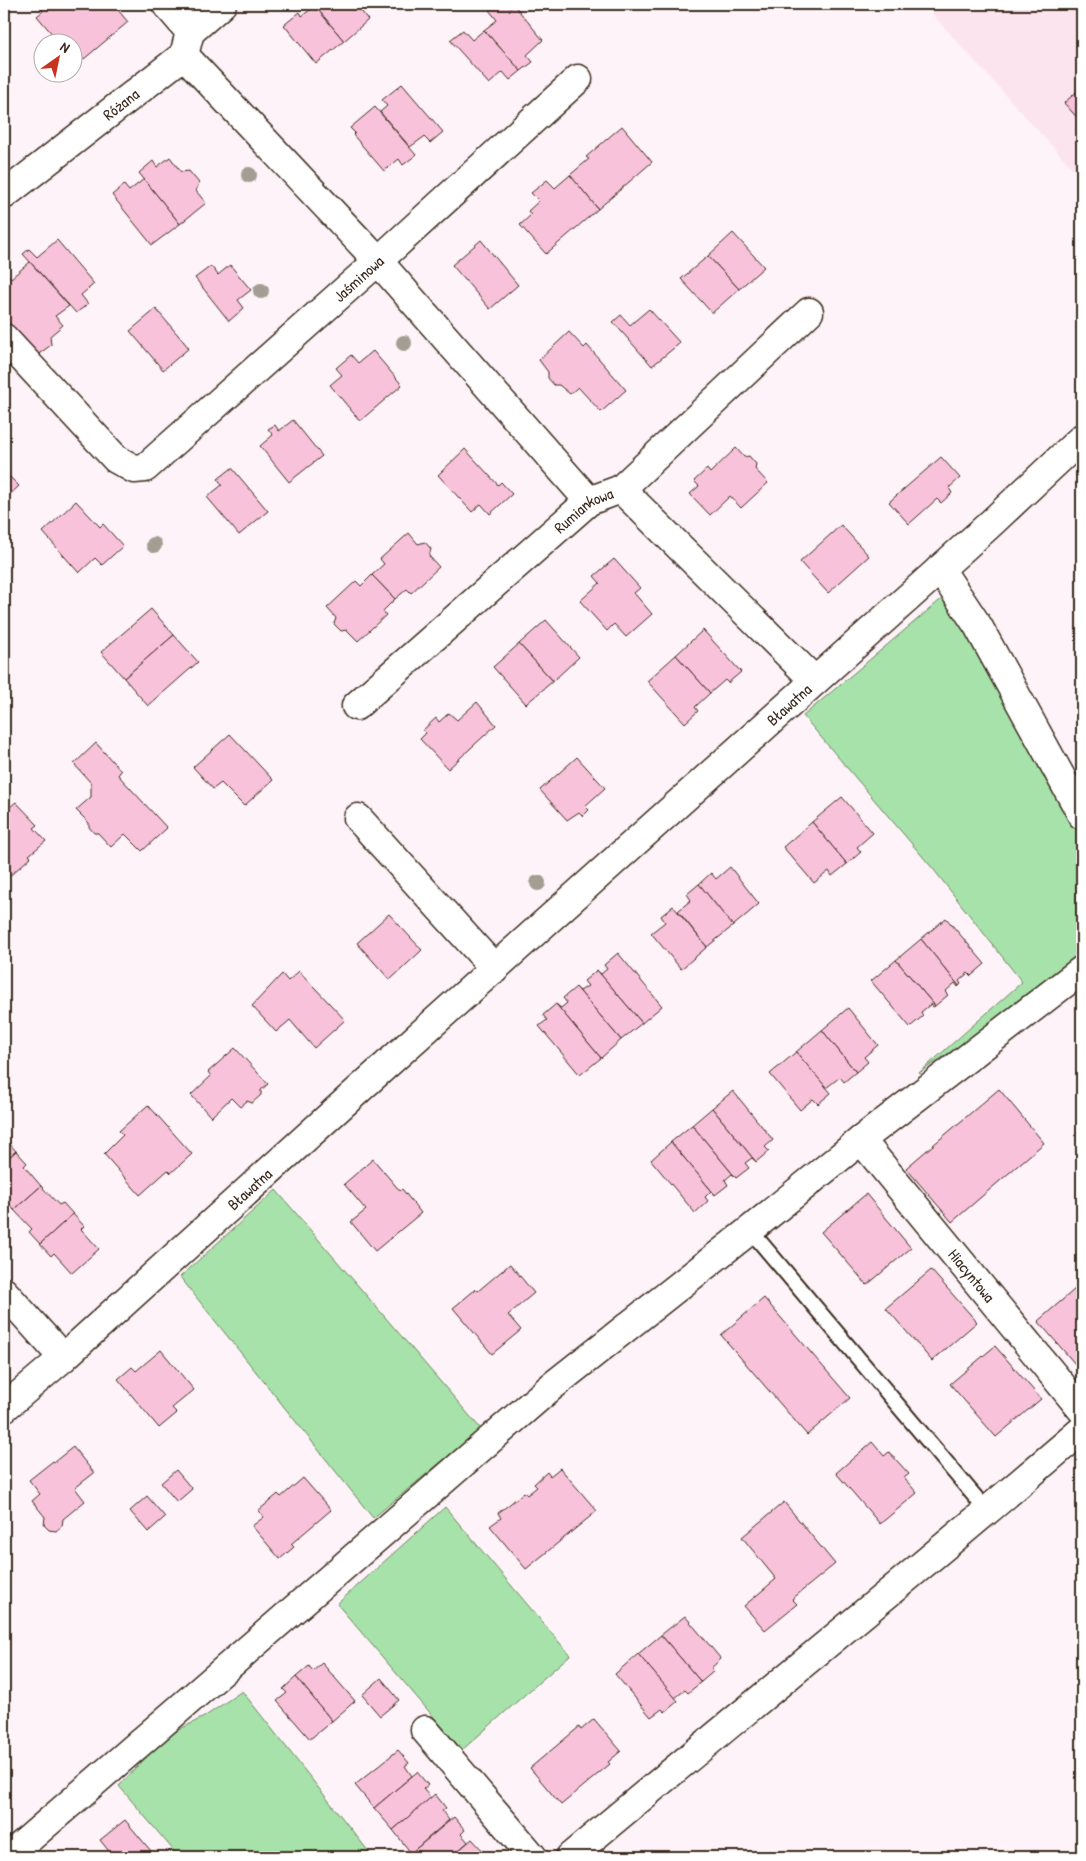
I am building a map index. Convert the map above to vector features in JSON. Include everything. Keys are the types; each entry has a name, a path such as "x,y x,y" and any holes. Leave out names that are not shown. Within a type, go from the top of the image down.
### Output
{"street":[{"path":"166,4 187,43 589,501"},
{"name":"Różana","path":"4,195 187,43 222,4"},
{"name":"Jaśminowa","path":"4,338 116,459 134,469 145,468 378,261 578,79"},
{"name":"Rumiankowa","path":"356,706 589,501 621,489 809,312"},
{"name":"Bławatna","path":"4,1408 63,1358 814,680 940,569 1082,438"},
{"path":"621,489 814,680"},
{"path":"940,569 978,626 1082,815"},
{"path":"358,818 495,969"},
{"path":"8,1857 551,1387 861,1140 1082,970"},
{"name":"Hiacyntowa","path":"861,1140 1082,1410"},
{"path":"4,1292 63,1358"},
{"path":"570,1857 712,1737 988,1512 1082,1430"},
{"path":"425,1730 533,1857"}],"lane":[{"path":"750,1230 988,1512"}],"shaded area":[{"path":"923,4 1082,4 1082,179"}],"green space":[{"path":"945,596 971,628 1082,838 1082,947 1058,980 919,1073 1022,982 934,870 803,716"},
{"path":"276,1190 481,1429 373,1518 180,1277"},
{"path":"445,1507 570,1655 462,1750 337,1604"},
{"path":"242,1691 373,1857 179,1857 119,1786 166,1736 204,1717"}],"building":[{"path":"38,4 113,4 128,22 84,59 82,57 82,32 51,32 37,16 43,11"},
{"path":"317,4 356,4 368,20 344,41 315,6"},
{"path":"496,4 507,4 510,8 514,5 543,40 527,55 533,62 521,71 484,30 497,20 489,10"},
{"path":"315,6 344,41 316,64 284,25 300,12 302,16"},
{"path":"463,30 472,40 484,30 521,71 510,80 503,72 489,84 450,40"},
{"path":"402,84 443,132 430,143 424,137 410,147 380,112 387,106 382,100"},
{"path":"1082,87 1082,123 1064,103"},
{"path":"375,107 416,155 403,165 399,159 384,171 353,135 355,133 350,128"},
{"path":"622,126 652,162 598,209 570,175 589,159 586,157"},
{"path":"170,157 181,172 189,171 199,183 196,191 206,203 180,224 139,173 153,161 157,167"},
{"path":"570,175 598,209 546,254 520,225 531,215 528,211 539,201 531,193 547,180 555,188"},
{"path":"144,179 180,224 152,245 112,195 124,185 129,191"},
{"path":"733,233 764,267 739,289 708,256"},
{"path":"57,240 94,284 81,295 88,304 76,313 23,254 29,249 37,257"},
{"path":"481,240 518,285 490,309 452,265"},
{"path":"708,256 739,289 712,313 681,279"},
{"path":"30,262 69,306 55,316 63,325 50,336 51,345 36,356 4,322 4,292 8,288 4,282 4,270 11,278"},
{"path":"230,265 251,290 238,300 244,308 229,321 195,278 211,266 218,275"},
{"path":"156,309 189,348 163,370 130,331"},
{"path":"649,309 680,343 652,366 613,322 621,315 630,325"},
{"path":"569,332 584,348 587,345 626,390 601,412 578,387 570,394 559,385 554,385 548,378 548,372 539,360"},
{"path":"373,351 402,385 360,421 330,385 342,375 336,368 351,355 358,363"},
{"path":"293,420 322,456 289,482 260,446 273,435 268,429 275,425 279,431"},
{"path":"736,448 744,457 749,456 756,464 755,469 768,483 741,508 730,496 710,515 690,494 699,486 694,481 707,469 710,473"},
{"path":"465,449 498,485 501,482 512,494 490,514 481,504 472,512 438,475"},
{"path":"941,457 960,478 949,488 952,493 941,503 937,499 909,524 889,502"},
{"path":"232,468 268,511 239,535 207,497 222,485 218,479"},
{"path":"4,471 19,486 4,500"},
{"path":"76,501 100,527 103,524 123,546 102,565 95,558 79,573 43,532"},
{"path":"841,525 869,556 828,593 800,562"},
{"path":"409,533 418,544 425,542 431,549 429,556 439,567 411,593 407,589 395,599 372,575 384,564 380,559"},
{"path":"614,559 640,588 634,593 652,614 626,637 614,624 607,631 580,601 600,583 594,576"},
{"path":"372,575 395,599 383,611 386,615 358,641 347,630 341,631 334,624 336,618 327,608 356,581 361,586"},
{"path":"151,609 174,635 124,678 101,652"},
{"path":"546,620 579,657 553,681 519,644"},
{"path":"703,630 741,672 728,683 725,680 710,693 676,655"},
{"path":"174,635 198,662 148,706 124,678"},
{"path":"519,644 553,681 526,704 493,667"},
{"path":"676,655 710,693 695,707 698,711 685,723 647,681"},
{"path":"477,702 496,725 448,769 420,739 426,733 423,730 436,718 439,722 449,713 457,720"},
{"path":"230,734 273,780 244,806 221,783 213,789 193,767"},
{"path":"96,743 121,771 118,775 167,828 142,851 125,834 111,847 98,833 94,833 89,827 89,823 76,810 91,797 91,783 74,764"},
{"path":"577,757 605,788 585,806 589,810 583,816 579,812 567,820 540,790"},
{"path":"842,797 873,833 857,847 861,852 847,864 812,822"},
{"path":"16,802 38,825 34,828 46,841 29,855 31,857 4,881 4,812"},
{"path":"812,822 847,864 832,876 829,871 814,883 783,847"},
{"path":"730,867 759,904 733,926 699,884 711,873 716,879"},
{"path":"699,884 733,926 707,947 678,911 691,900 687,894"},
{"path":"673,906 707,947 681,969 651,933 665,922 661,916"},
{"path":"389,914 422,950 390,980 357,943"},
{"path":"946,918 985,964 971,976 968,973 959,981 961,984 959,986 921,939"},
{"path":"921,939 959,986 955,983 945,992 948,995 935,1006 896,960"},
{"path":"618,953 662,1006 642,1023 597,970 601,974 607,969 604,965"},
{"path":"896,960 935,1006 933,1007 931,1004 921,1012 923,1016 910,1027 871,981"},
{"path":"597,970 642,1023 621,1040 576,987 580,991 588,986 584,981"},
{"path":"299,971 345,1020 314,1048 290,1020 276,1032 252,1006 282,974 288,981"},
{"path":"576,987 621,1040 601,1058 556,1004 561,1008 567,1003 563,998"},
{"path":"556,1004 601,1058 580,1075 539,1026 547,1020 543,1015"},
{"path":"848,1008 878,1045 864,1057 868,1062 856,1072 822,1030"},
{"path":"822,1030 856,1072 844,1082 840,1077 826,1088 796,1052"},
{"path":"235,1048 268,1084 261,1090 261,1095 252,1103 247,1101 240,1107 231,1098 211,1117 191,1095 211,1076 208,1072"},
{"path":"796,1052 831,1093 818,1104 813,1099 800,1110 770,1074"},
{"path":"999,1089 1044,1143 952,1222 906,1168"},
{"path":"733,1091 773,1140 765,1147 769,1151 756,1162 712,1108"},
{"path":"148,1105 192,1154 171,1173 168,1170 140,1195 104,1154 123,1135 119,1131"},
{"path":"712,1108 756,1162 752,1158 745,1163 749,1168 736,1178 692,1125"},
{"path":"692,1125 736,1178 732,1174 725,1180 728,1185 715,1195 671,1142"},
{"path":"4,1140 16,1151 4,1162"},
{"path":"671,1142 715,1195 711,1191 705,1197 708,1201 695,1213 651,1160"},
{"path":"16,1151 27,1163 24,1166 41,1186 14,1210 4,1198 4,1162"},
{"path":"373,1159 400,1191 402,1189 421,1213 375,1251 351,1222 366,1210 344,1184"},
{"path":"41,1186 59,1205 63,1203 73,1214 40,1244 29,1232 32,1229 14,1210"},
{"path":"866,1194 911,1248 867,1285 821,1232"},
{"path":"73,1214 84,1226 81,1229 99,1249 72,1273 54,1253 51,1256 40,1244"},
{"path":"510,1264 534,1293 508,1315 521,1330 492,1354 453,1308 476,1289 478,1291"},
{"path":"931,1270 977,1322 932,1361 886,1308"},
{"path":"1082,1283 1082,1372 1038,1321"},
{"path":"764,1298 850,1398 807,1435 721,1335"},
{"path":"995,1346 1041,1399 996,1437 950,1384"},
{"path":"161,1350 194,1390 172,1408 177,1413 159,1428 118,1379 132,1367 136,1371"},
{"path":"872,1442 884,1456 889,1452 909,1474 904,1478 917,1493 880,1524 836,1473"},
{"path":"73,1447 94,1473 75,1488 85,1501 63,1519 62,1526 56,1531 49,1530 44,1525 45,1517 32,1501 40,1494 29,1480"},
{"path":"560,1468 597,1511 526,1569 490,1526 501,1518 498,1513 524,1492 527,1495 537,1487 534,1484 547,1472 550,1476"},
{"path":"176,1470 192,1489 177,1502 161,1483"},
{"path":"303,1478 331,1510 291,1544 294,1547 280,1559 252,1526 264,1517 258,1511 278,1494 281,1497"},
{"path":"147,1496 165,1517 148,1532 130,1511"},
{"path":"784,1502 835,1564 792,1599 797,1604 765,1630 744,1606 776,1579 742,1537"},
{"path":"685,1616 721,1659 711,1668 714,1671 701,1682 661,1635"},
{"path":"661,1635 701,1682 688,1693 685,1690 675,1698 638,1654"},
{"path":"638,1654 678,1701 665,1712 662,1709 651,1717 615,1674"},
{"path":"322,1663 355,1701 332,1721 296,1677 309,1666 313,1671"},
{"path":"296,1677 332,1721 310,1739 277,1701 287,1693 283,1689"},
{"path":"381,1678 399,1700 380,1716 362,1695"},
{"path":"594,1719 621,1751 608,1762 610,1764 561,1805 530,1768 579,1727 581,1730"},
{"path":"398,1750 409,1763 405,1766 412,1776 374,1808 355,1785"},
{"path":"417,1772 428,1785 423,1789 431,1798 393,1830 374,1808"},
{"path":"435,1794 446,1808 442,1811 449,1820 411,1853 393,1830"},
{"path":"454,1817 465,1830 461,1834 468,1842 451,1857 415,1857 411,1853"},
{"path":"125,1820 156,1857 109,1857 112,1855 100,1840"},
{"path":"472,1839 484,1852 479,1856 481,1857 451,1857"}]}
